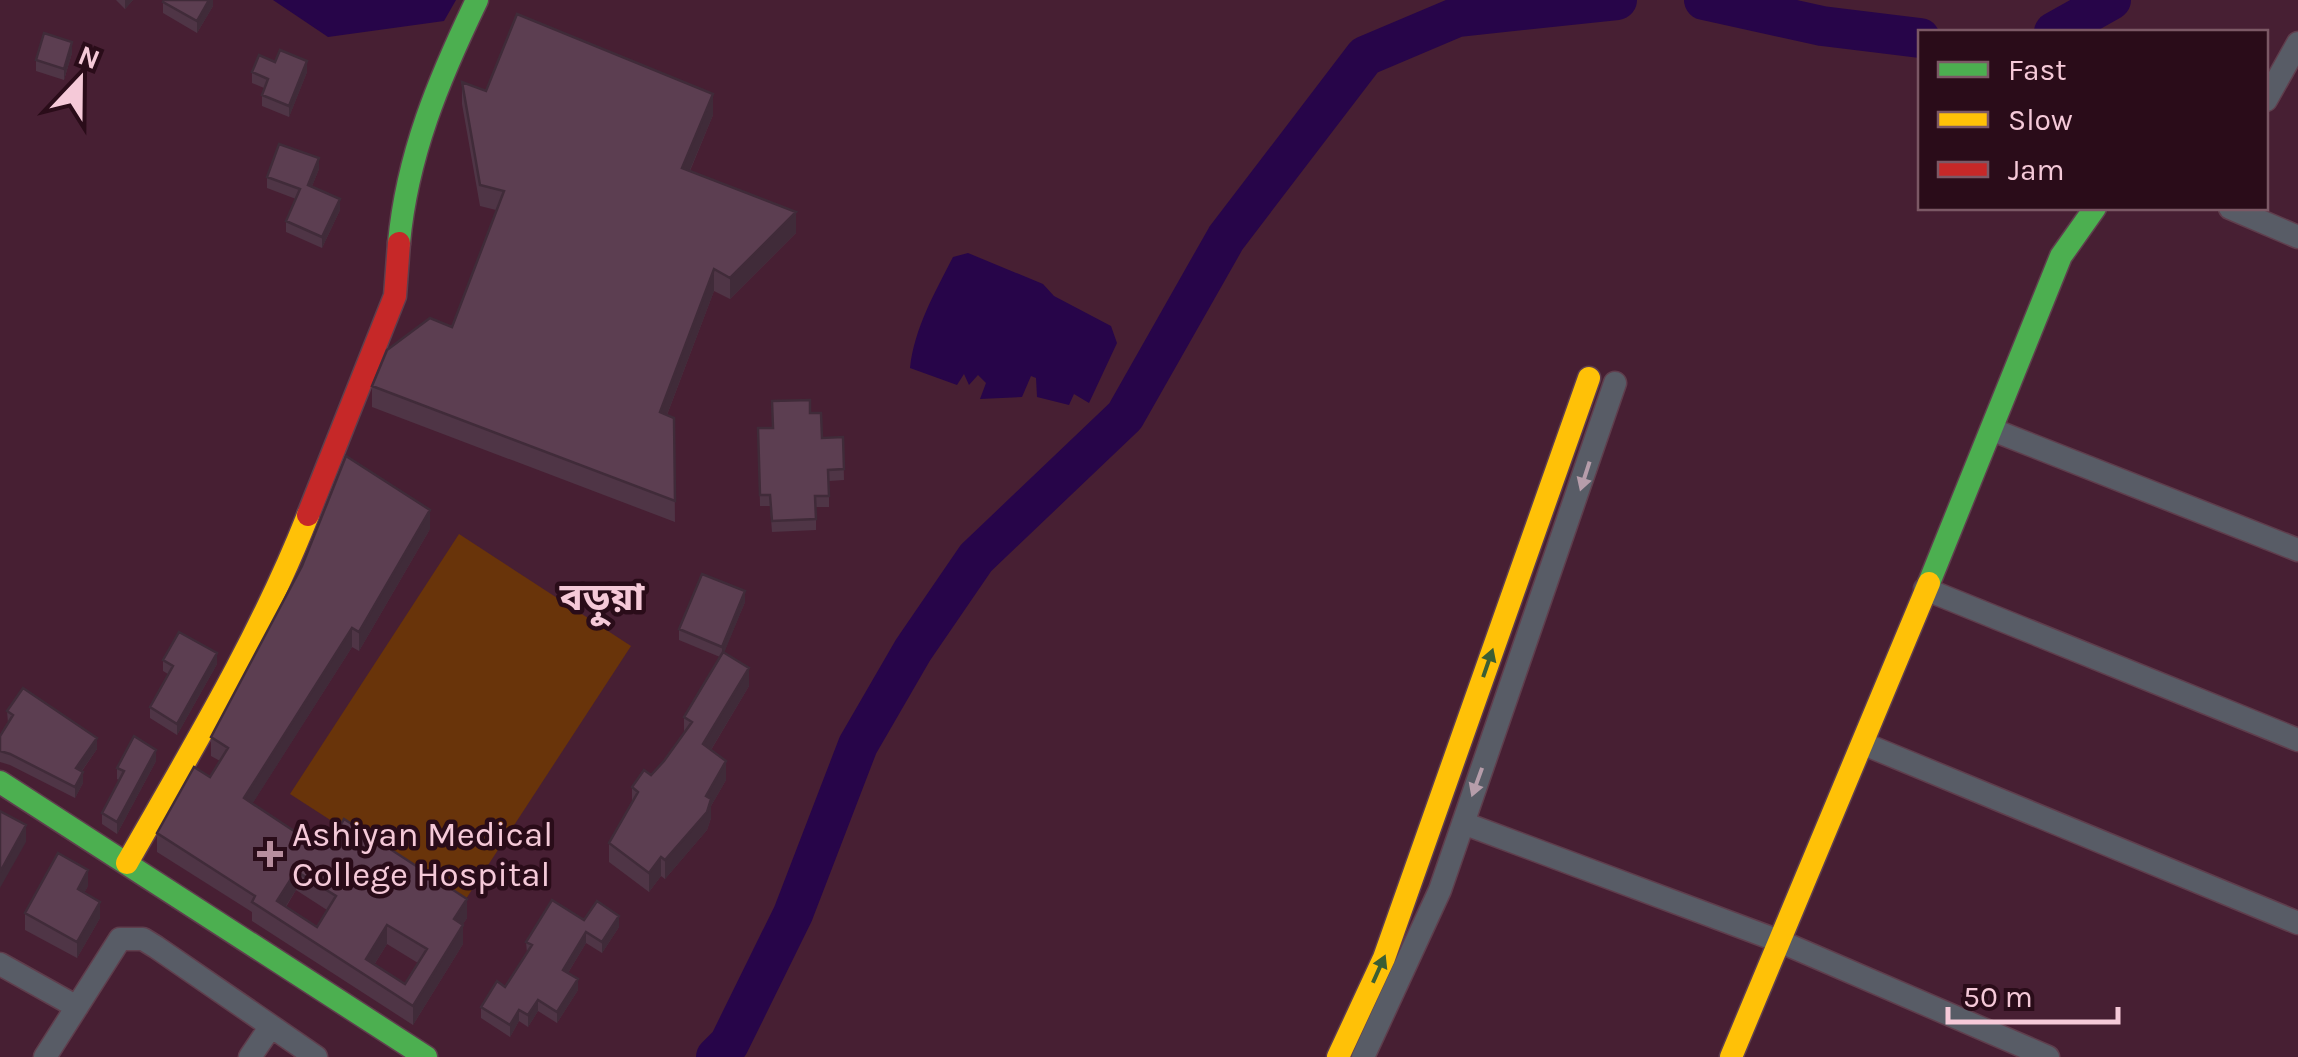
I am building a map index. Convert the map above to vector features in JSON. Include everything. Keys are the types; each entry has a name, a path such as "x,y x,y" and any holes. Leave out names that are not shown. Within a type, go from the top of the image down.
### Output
{"street":[{"path":"127,863 224,694 284,576 395,296 404,189 436,84 477,0"},
{"path":"2268,96 2298,43"},
{"path":"1731,1057 1864,744 2062,256 2094,210"},
{"path":"2235,210 2298,236"},
{"path":"1338,1057 1384,958 1589,378"},
{"path":"1363,1057 1418,945 1570,524 1615,383"},
{"path":"1993,430 2298,550"},
{"path":"1540,513 1570,524"},
{"path":"1924,589 2298,740"},
{"path":"1864,744 2298,923"},
{"path":"0,782 426,1057"},
{"path":"1463,823 1779,941 2048,1057"},
{"path":"45,1057 120,940 130,937 156,946 316,1057"},
{"path":"0,964 77,1006"},
{"path":"250,1057 270,1026"}],"shaded area":[{"path":"273,0 456,0 444,21 328,37"},
{"path":"968,253 1043,284 1054,296 1111,326 1117,343 1089,403 1074,394 1069,405 1037,397 1036,378 1031,376 1022,397 980,399 986,383 978,375 969,385 964,374 957,385 910,368 921,325 939,284 953,257"},
{"path":"459,534 631,646 462,905 290,794"}],"building":[{"path":"164,0 209,0 197,21"},
{"path":"517,14 713,94 682,168 796,212 730,278 714,269 660,412 674,418 675,501 372,386 387,350 430,318 452,327 504,191 480,185 462,82 486,91"},
{"path":"44,33 72,42 64,69 36,60"},
{"path":"280,50 307,61 289,106 262,95 268,79 252,72 259,55 275,62"},
{"path":"279,144 319,158 308,185 340,199 322,237 286,221 300,189 267,177"},
{"path":"810,400 810,413 821,413 822,438 843,437 844,469 828,470 829,496 815,496 816,519 772,521 770,495 760,495 758,428 773,428 772,401"},
{"path":"346,456 430,510 359,632 352,628 244,798 297,833 300,828 328,846 344,819 467,899 454,919 463,925 413,1006 252,902 255,896 157,833 194,767 210,777 228,748 211,737 302,566","holes":["296,871 336,896 317,927 277,901","387,925 427,949 405,984 366,959"]},
{"path":"702,574 745,591 722,647 679,629"},
{"path":"179,632 217,653 177,724 150,707 173,666 163,660"},
{"path":"723,652 749,668 703,744 726,761 706,796 711,799 707,812 649,873 609,843 638,792 632,787 644,770 651,775 664,761 692,722 684,717"},
{"path":"23,688 97,738 76,768 83,772 75,787 0,751 0,736 13,715 7,711"},
{"path":"134,736 156,750 117,822 102,813 124,771 117,768"},
{"path":"0,811 26,825 0,872"},
{"path":"58,853 88,870 78,889 100,902 77,942 25,913"},
{"path":"552,900 584,920 597,901 619,916 602,942 586,932 563,970 578,979 557,1012 538,1000 528,1015 519,1010 510,1025 481,1007 497,981 505,987 532,945 526,942"}],"waterway":[{"path":"716,1057 729,1044 793,914 858,745 913,650 976,558 1125,416 1226,238 1365,56 1457,17 1617,0"},
{"path":"1704,0 1822,26 1918,38"},
{"path":"2058,30 2111,0"}],"traffic: fast":[{"path":"399,243 417,148 477,0"},
{"path":"1929,583 2061,256 2094,210"},
{"path":"0,782 426,1057"}],"traffic: slow":[{"path":"1338,1057 1384,958 1589,378"},
{"path":"127,863 247,649 308,515"},
{"path":"1731,1057 1929,583"}],"traffic: jam":[{"path":"308,515 395,296 399,243"}],"place":[{"name":"Ashiyan Medical College Hospital","path":"270,854"}],"district":[{"name":"বড়ুয়া","path":"602,597"}]}
